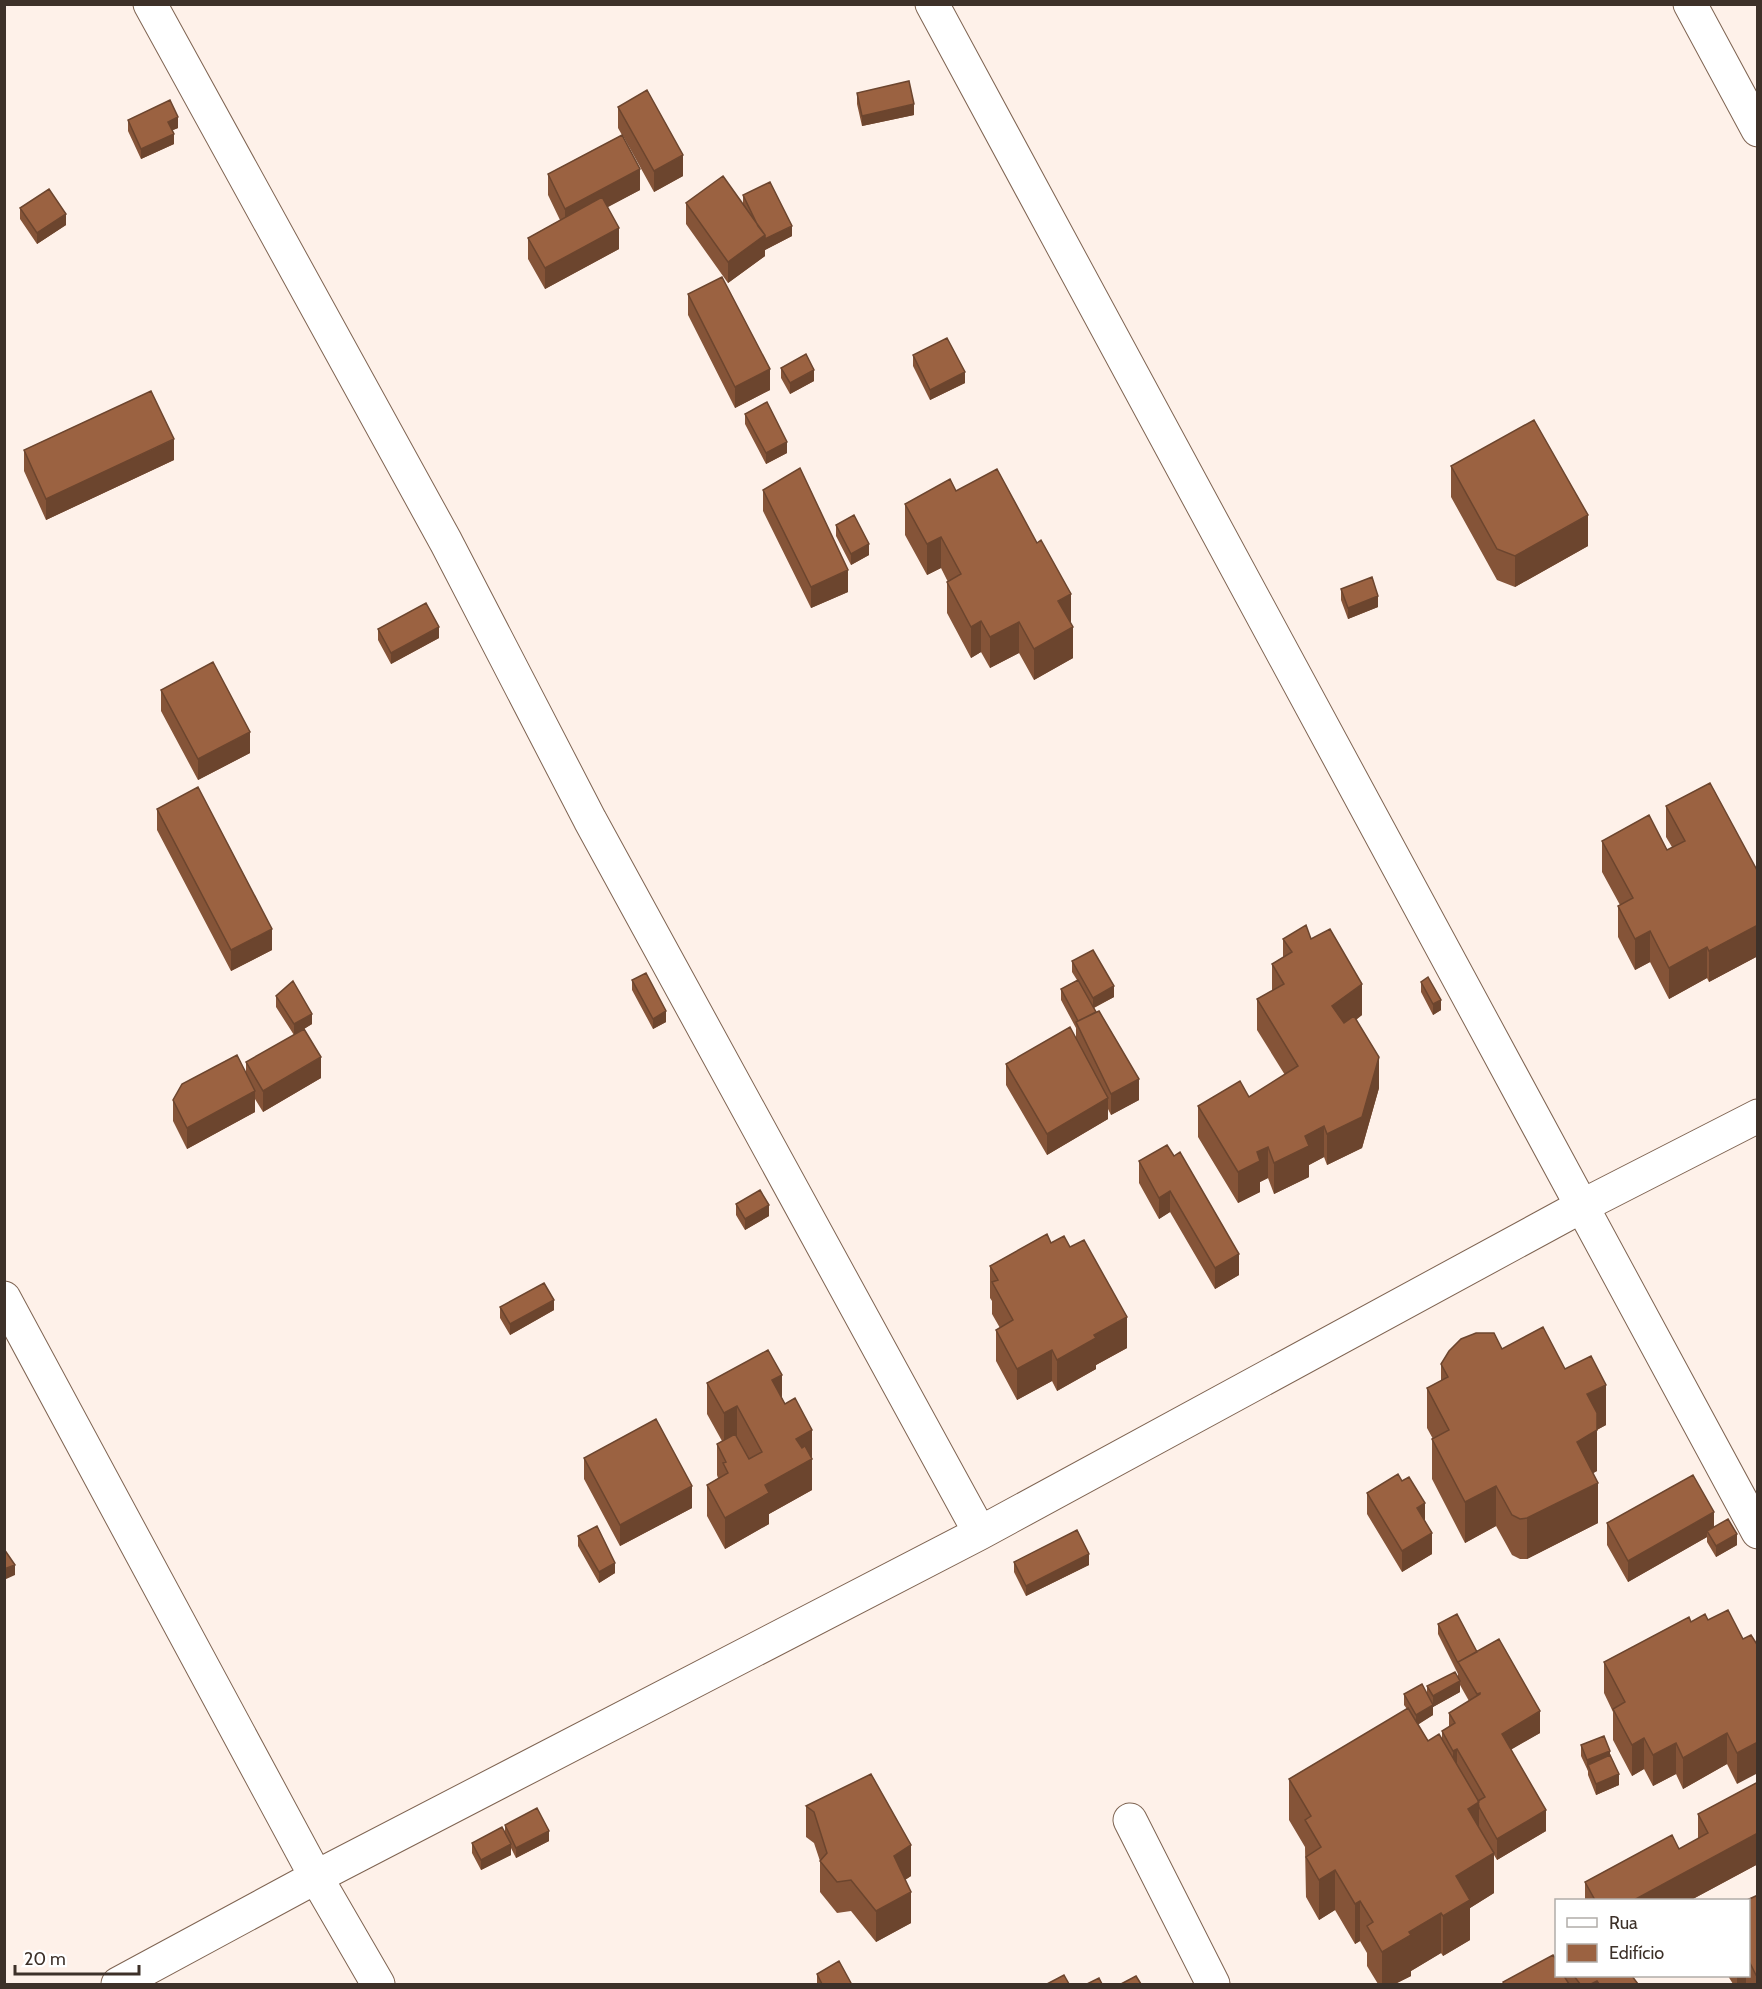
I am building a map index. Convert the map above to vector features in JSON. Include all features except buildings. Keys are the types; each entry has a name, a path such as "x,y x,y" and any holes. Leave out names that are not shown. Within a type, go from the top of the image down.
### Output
{"street":[{"path":"150,4 446,542 590,820 980,1533"},
{"path":"932,4 1758,1533"},
{"path":"1690,4 1758,130"},
{"path":"118,1984 316,1877 980,1533 1582,1206 1758,1116"},
{"path":"4,1298 316,1877 378,1984"},
{"path":"1130,1820 1213,1984"}]}
